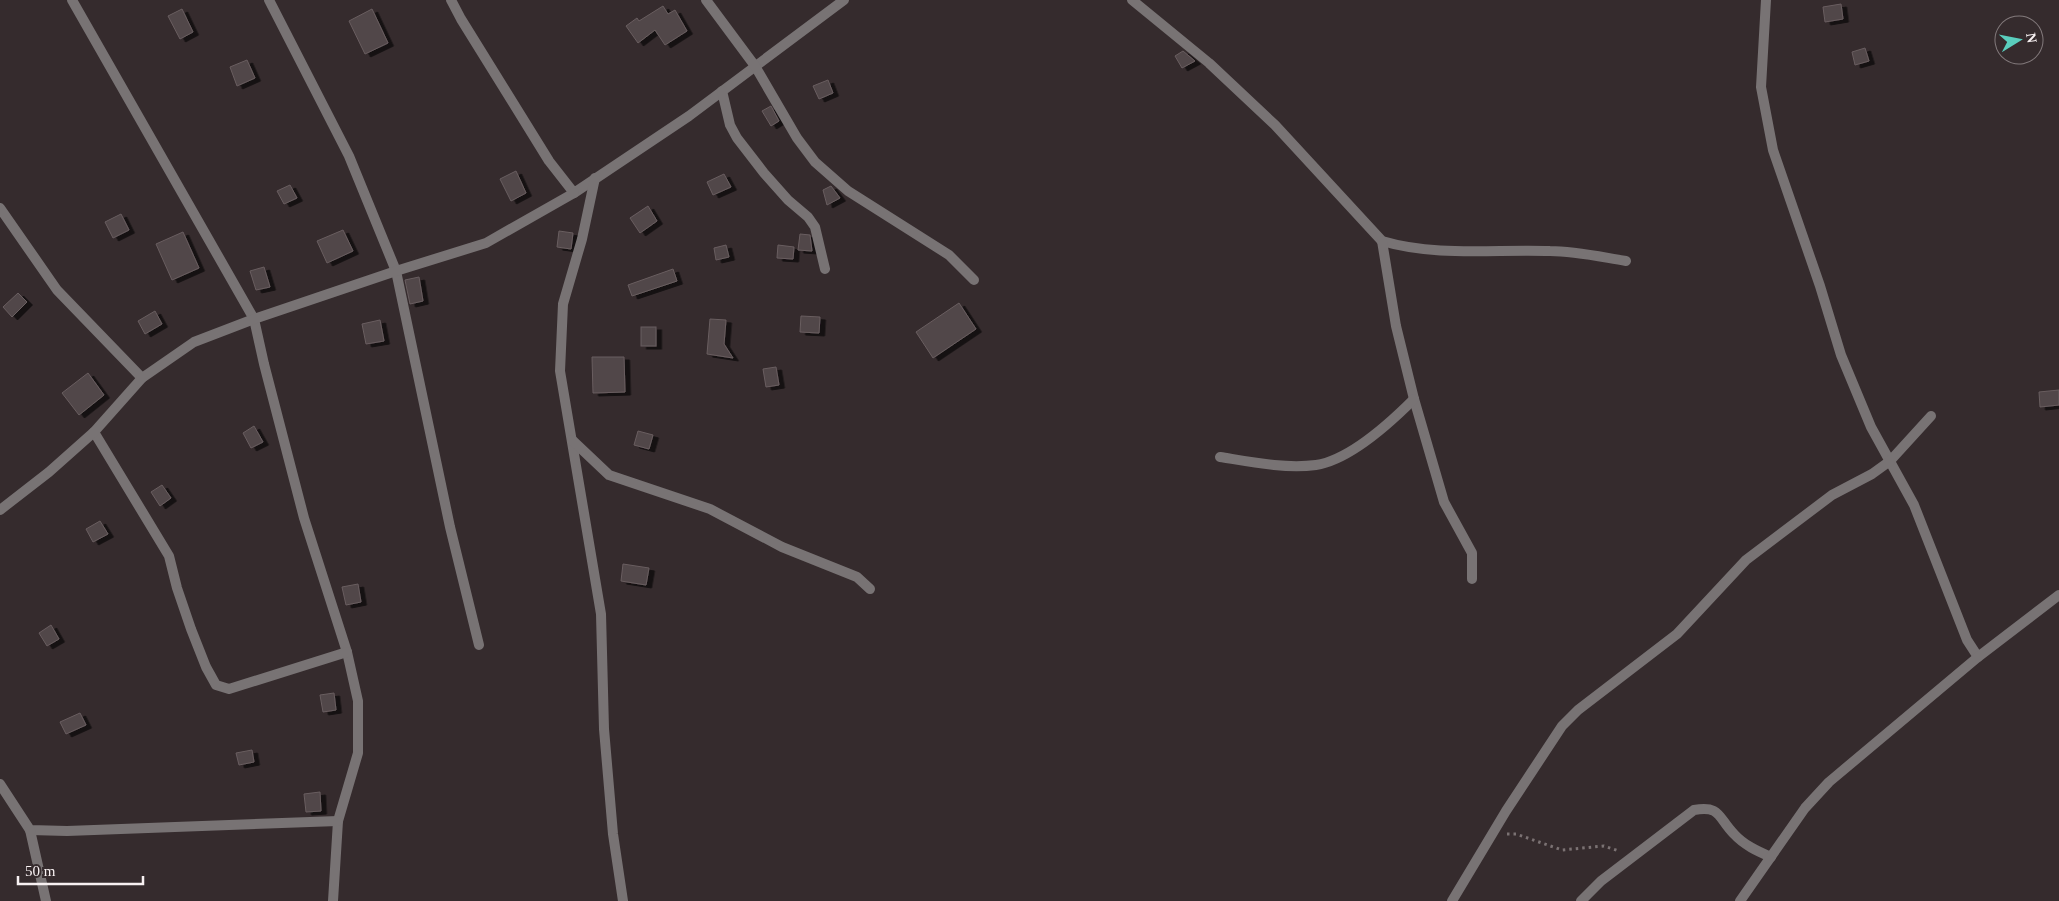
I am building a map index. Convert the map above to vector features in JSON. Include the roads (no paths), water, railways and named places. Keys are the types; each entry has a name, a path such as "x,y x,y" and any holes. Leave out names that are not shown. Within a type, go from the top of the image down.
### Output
{"street":[{"path":"72,0 254,319 304,518 347,652 358,701 358,753 338,821 333,901"},
{"path":"269,0 349,156 396,271 450,527 479,645"},
{"path":"451,0 549,161 574,193"},
{"path":"706,0 755,66 797,138 815,162 848,191 949,255 974,280"},
{"path":"0,510 49,472 94,432 142,378 194,342 254,319 486,243 574,193 688,116 844,0"},
{"path":"1132,0 1209,63 1275,125 1382,240 1405,248 1465,252 1552,250 1626,261"},
{"path":"1766,0 1761,87 1773,150 1820,286 1841,355 1870,427 1914,505 1967,640 1978,657"},
{"path":"722,91 730,125 737,138 764,173 788,200 808,217 815,227 825,269"},
{"path":"595,178 582,239 563,304 560,371 602,614 604,729 613,834 623,901"},
{"path":"0,208 56,290 142,378"},
{"path":"1382,240 1396,326 1414,399 1444,502 1472,553 1472,579"},
{"path":"1220,457 1268,464 1316,465 1342,456 1391,422 1414,399"},
{"path":"1452,901 1491,835 1562,726 1578,710 1677,634 1746,560 1832,495 1872,474 1890,461 1931,416"},
{"path":"94,432 169,556 176,588 206,667 216,685 229,690 347,652"},
{"path":"572,440 609,474 710,509 782,548 857,577 870,589"},
{"path":"1740,901 1805,808 1829,782 1978,657 2059,595"},
{"path":"0,784 30,830 46,901"},
{"path":"1581,901 1601,881 1694,810 1707,807 1716,812 1734,834 1753,850 1771,857"},
{"path":"30,830 67,831 338,821"}]}
